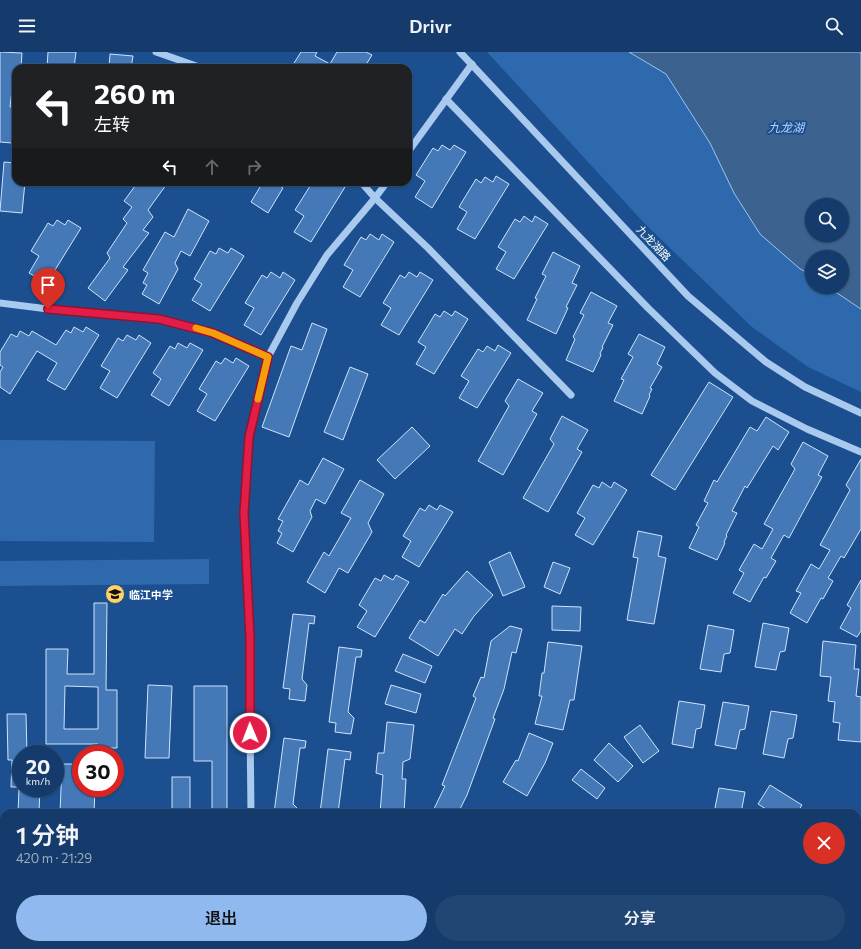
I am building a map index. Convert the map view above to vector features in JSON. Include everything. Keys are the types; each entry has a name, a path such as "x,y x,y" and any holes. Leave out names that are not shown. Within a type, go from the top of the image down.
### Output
{"street":[{"path":"156,52 190,64"},
{"name":"九龙湖路","path":"460,52 688,296 766,362 805,387 861,413"},
{"path":"412,146 472,64"},
{"path":"446,99 648,308 715,373 752,401 807,429 861,452"},
{"path":"364,186 375,198 428,248 571,395"},
{"path":"251,809 250,638 244,513 249,437 268,357 297,303 327,255 384,186"},
{"path":"0,302 48,309 159,319 213,333 268,357"}],"shaded area":[{"path":"487,52 861,52 861,392 808,367 752,327 644,223"},
{"path":"0,440 155,441 154,542 0,541"},
{"path":"209,559 209,584 0,586 0,561"}],"water":[{"name":"九龙湖","path":"629,52 861,52 861,309 838,294 849,294 849,250 805,250 805,272 799,268 760,234 734,193 710,143 666,74"}],"building":[{"path":"0,52 22,53 21,64 12,64 12,90 10,107 12,107 12,143 0,142"},
{"path":"48,52 76,52 74,64 47,64"},
{"path":"301,52 317,52 315,56 330,64 294,64"},
{"path":"337,52 366,52 372,55 366,64 330,64"},
{"path":"110,54 133,56 132,64 109,64"},
{"path":"442,145 450,150 454,145 466,152 432,208 415,197 425,181 416,175 433,148 438,151"},
{"path":"4,162 12,163 12,186 25,186 22,213 0,211"},
{"path":"496,176 509,184 475,239 457,229 467,212 459,207 476,179 481,183 485,177 493,182"},
{"path":"135,186 165,186 148,210 153,217 143,230 149,233 123,267 128,270 105,301 88,288 110,258 107,253 127,223 123,219 132,207 124,201"},
{"path":"261,186 280,186 283,188 268,213 251,202"},
{"path":"310,186 345,187 311,242 294,232 304,216 295,210"},
{"path":"188,209 209,221 190,256 181,251 175,263 178,269 159,304 142,294 147,285 143,283 148,273 143,270 165,232 174,237"},
{"path":"524,216 532,222 535,216 548,224 514,279 496,269 506,252 498,247 515,219 520,222"},
{"path":"57,220 65,225 68,220 81,228 47,283 29,273 39,256 31,251 48,223 53,226"},
{"path":"370,234 379,240 382,234 394,242 360,297 343,287 353,270 344,265 361,237 366,240"},
{"path":"219,248 228,253 231,248 244,256 210,311 192,300 202,284 194,279 210,251 216,254"},
{"path":"553,252 580,266 572,283 577,285 566,307 568,308 556,334 527,320 537,299 535,298 546,276 542,274"},
{"path":"271,272 280,278 283,272 295,280 261,335 244,325 254,308 245,303 262,275 267,278"},
{"path":"409,272 417,277 420,272 433,280 399,335 381,325 391,308 383,303 400,275 405,278"},
{"path":"591,292 617,306 608,323 613,325 602,347 603,348 600,353 601,355 593,372 566,360 575,339 573,337 584,315 580,313"},
{"path":"444,311 452,316 455,311 468,319 434,374 416,364 426,347 418,342 435,314 440,317"},
{"path":"312,323 327,329 289,437 262,427 291,346 302,350"},
{"path":"74,327 83,332 86,327 99,335 65,390 47,380 57,363 37,351 10,394 0,387 0,372 3,367 0,365 0,352 11,334 17,337 20,331 29,336 32,331 56,345 66,330 71,333"},
{"path":"639,334 665,347 657,364 662,367 650,388 652,389 649,395 650,396 642,414 614,401 624,380 621,379 633,357 628,354"},
{"path":"127,335 136,340 139,335 151,343 117,398 100,388 110,371 101,366 118,338 123,341"},
{"path":"178,343 187,348 190,343 203,350 169,406 151,395 161,379 153,373 170,346 175,349"},
{"path":"498,345 511,353 477,408 459,398 469,381 461,376 478,349 483,352 487,346 495,351"},
{"path":"225,358 233,363 236,358 249,366 215,421 197,411 207,394 199,389 216,361 221,364"},
{"path":"350,367 368,374 343,440 324,432"},
{"path":"518,379 543,393 532,411 537,414 503,475 478,461 509,406 505,401"},
{"path":"709,382 733,397 675,490 651,475"},
{"path":"562,416 588,430 577,449 582,452 548,512 523,498 554,444 550,439"},
{"path":"766,417 789,432 778,450 773,446 747,488 745,486 732,511 737,513 726,535 725,543 717,560 689,548 699,527 696,525 708,503 704,501 714,480 717,482 750,427 757,431"},
{"path":"412,427 430,446 395,479 377,460"},
{"path":"803,442 828,456 818,475 822,477 789,538 784,535 771,558 776,561 766,578 764,577 750,602 733,593 744,573 739,570 754,544 762,549 773,529 764,524 795,469 791,464"},
{"path":"323,458 344,469 325,504 316,499 310,511 312,517 293,552 277,543 282,533 278,531 283,521 278,519 300,480 308,485"},
{"path":"861,459 861,529 844,558 841,556 828,578 833,581 823,599 821,598 807,623 790,613 801,593 796,591 811,564 819,569 830,550 820,545 850,490 846,485"},
{"path":"360,480 384,494 368,523 372,532 348,573 339,568 325,593 307,582 324,552 329,556 351,518 341,513"},
{"path":"602,482 611,488 614,482 627,490 593,545 575,535 585,518 577,513 593,485 599,488"},
{"path":"429,505 437,510 440,505 453,512 419,567 402,557 411,541 403,536 420,508 425,511"},
{"path":"638,531 662,536 658,556 666,558 654,624 627,620 638,558 633,557"},
{"path":"510,552 525,587 503,596 489,562"},
{"path":"553,562 570,568 560,594 544,587"},
{"path":"467,571 493,595 474,616 462,634 455,629 438,656 409,638 420,620 425,623 443,594 445,596"},
{"path":"384,575 393,580 396,575 409,582 375,637 357,627 367,611 359,605 375,578 381,581"},
{"path":"861,580 861,631 857,637 840,628 851,608 847,605"},
{"path":"94,603 107,603 106,690 117,690 117,745 46,744 46,649 68,649 67,674 94,674","holes":["65,686 98,687 98,729 64,729"]},
{"path":"552,606 581,607 580,631 552,630"},
{"path":"293,614 315,616 314,624 309,623 302,679 307,685 305,701 289,699 290,689 283,688"},
{"path":"763,623 789,628 785,651 780,652 776,670 755,667"},
{"path":"708,625 734,630 730,653 724,654 721,672 700,669"},
{"path":"510,626 522,629 516,653 512,652 504,689 493,718 495,719 467,795 460,809 434,809 445,786 442,785 476,698 473,696 481,677 484,678 491,641"},
{"path":"823,641 856,645 854,669 859,669 856,696 861,697 861,742 838,740 840,723 833,722 835,702 828,701 831,677 820,676"},
{"path":"548,642 582,646 574,700 570,700 563,730 535,724 542,696 539,696"},
{"path":"339,647 362,650 361,657 356,657 348,712 354,718 351,734 335,732 336,723 329,722"},
{"path":"403,654 432,666 425,683 395,671"},
{"path":"148,685 172,686 169,758 145,758"},
{"path":"391,685 421,694 416,713 385,704"},
{"path":"194,686 227,686 227,809 212,809 212,761 194,761"},
{"path":"679,701 705,705 701,728 696,729 693,748 672,744"},
{"path":"723,702 749,706 745,729 740,730 736,749 715,745"},
{"path":"771,711 797,715 793,738 788,739 784,758 763,754"},
{"path":"7,714 26,714 27,745 12,745 12,760 8,760"},
{"path":"387,722 414,725 410,759 403,762 402,779 406,779 404,809 380,809 383,775 376,773 378,753 384,753"},
{"path":"640,725 659,751 643,763 624,737"},
{"path":"529,733 553,743 545,763 527,796 503,782 516,760 518,761"},
{"path":"284,738 306,741 305,748 300,748 293,804 298,809 275,809"},
{"path":"609,743 633,766 618,782 594,760"},
{"path":"328,749 351,752 350,760 345,759 339,809 320,809"},
{"path":"12,760 12,787 11,787"},
{"path":"64,764 72,764 72,797 95,797 94,809 60,809 61,797 64,797"},
{"path":"581,769 605,788 597,799 572,780"},
{"path":"172,777 190,777 190,809 172,809"},
{"path":"770,785 802,805 800,809 766,809 758,804"},
{"path":"719,788 745,792 742,809 715,809"},
{"path":"19,797 40,797 39,809 18,809"}],"slow traffic":[{"path":"196,328 213,333 268,357 258,399"}],"place":[{"name":"临江中学","path":"115,594"}],"route":[{"path":"48,309 159,319 213,333 268,357 249,437 244,513 250,638 250,733"}]}
